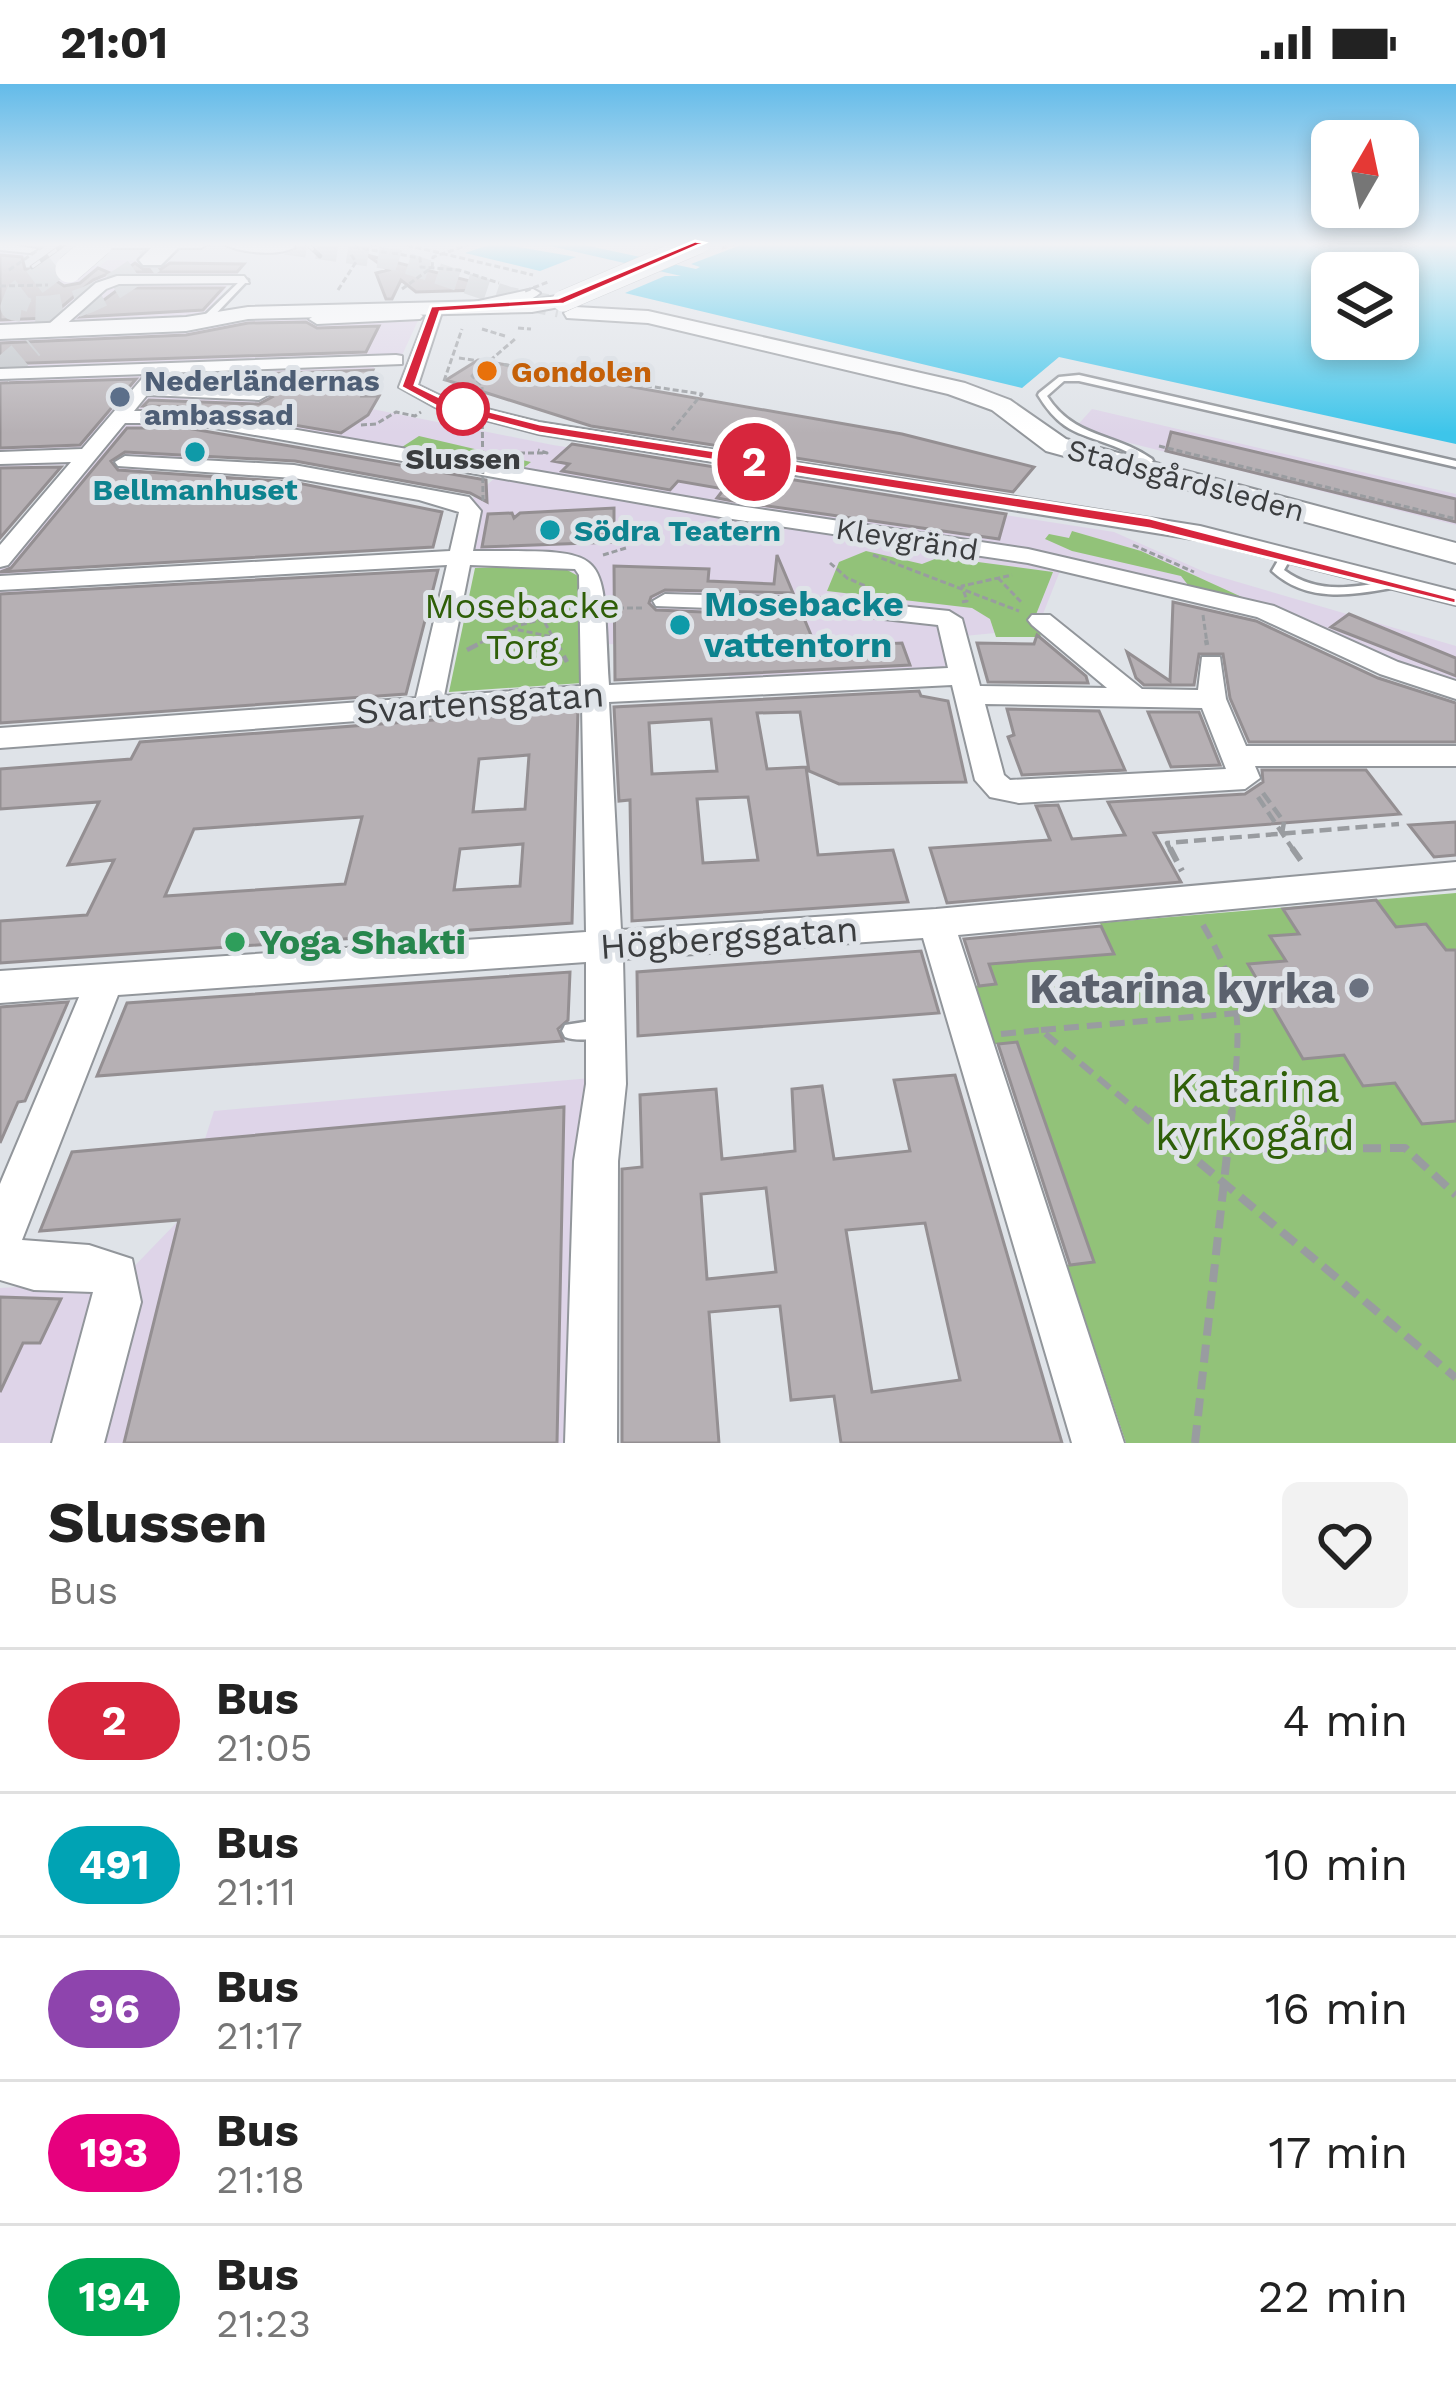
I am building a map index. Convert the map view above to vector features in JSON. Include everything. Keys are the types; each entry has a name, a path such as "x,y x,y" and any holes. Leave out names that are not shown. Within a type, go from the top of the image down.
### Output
{"main road":[{"path":"408,329 477,306"},
{"path":"0,329 42,331 248,313 408,329 530,306"},
{"path":"541,306 578,306"},
{"name":"Stadsgårdsleden","path":"575,308 648,316 933,382 1001,405 1063,439 1146,452 1456,540"},
{"name":"Stadsgårdsleden","path":"1026,416 1056,446 1456,553"}],"street":[{"path":"42,331 74,306"},
{"path":"296,363 317,338 324,318 408,329"},
{"path":"0,374 296,363 408,329"},
{"path":"408,329 408,387 424,397 539,428 1150,524 1456,598"},
{"path":"0,560 161,368"},
{"path":"143,390 259,395"},
{"name":"Klevgränd","path":"121,416 187,418 369,446 704,507 1028,556 1264,611 1389,668 1456,690"},
{"path":"0,462 86,459"},
{"path":"124,462 177,460 268,467 460,502 470,511 428,707"},
{"path":"835,475 862,495 1070,529"},
{"path":"0,583 561,558 583,564 591,575 606,946 590,1029 606,1084 596,1161 590,1443"},
{"path":"655,605 820,605 939,616 953,627 963,686 990,780 1001,789 1019,792 1240,767 1456,756"},
{"path":"1041,620 1132,695"},
{"path":"1210,663 1212,699 1240,767"},
{"name":"Svartensgatan","path":"0,738 593,694 963,686 1212,699"},
{"name":"Högbergsgatan","path":"0,987 936,923 1185,884 1456,875"},
{"path":"936,923 1097,1443"},
{"path":"77,1443 117,1302 115,1276 100,1268 22,1268 8,1260 0,1240 105,980"}],"lane":[{"path":"209,317 219,306"},
{"path":"1146,452 1078,434 1042,395 1062,379 1079,378 1456,464"}],"path":[{"path":"483,501 482,391 472,376 515,338"},
{"path":"481,355 458,358 703,394 666,436"},
{"path":"335,442 366,422 376,424 396,412 416,416 426,409"},
{"path":"1146,452 1197,452"},
{"path":"1186,452 1456,519"},
{"path":"608,554 626,548"},
{"path":"875,556 1041,620"},
{"path":"962,586 1022,572"},
{"path":"998,578 1041,620"},
{"path":"950,605 968,601 962,586"},
{"path":"612,608 655,605"},
{"path":"466,650 509,628 543,619"},
{"path":"509,628 554,637"},
{"path":"1240,767 1300,860"},
{"path":"1195,1443 1226,1185 1240,1013 1221,956 1167,843 1399,824"},
{"path":"971,1035 1240,1013"},
{"path":"1040,1030 1456,1378"},
{"path":"1228,1150 1405,1148 1456,1195"}],"shaded area":[{"path":"0,306 212,306 205,315 0,324"},
{"path":"421,314 398,364 375,365 363,395 379,396 372,409 553,445 1114,532 1207,573 1456,646 1456,691 1266,613 1062,566 1037,629 954,637 958,676 731,687 721,641 581,645 557,565 475,568 458,558 473,498 499,474 187,418 170,438 229,445 210,461 149,461 0,670 0,555 80,464 0,467 0,336 204,329 223,319"},
{"path":"1092,409 1456,494 1456,525 1074,429"},
{"path":"603,1077 589,1443 0,1443 0,1288 120,1281 179,1220 214,1111"}],"green space":[{"path":"419,436 531,462 522,469 402,447"},
{"path":"1072,531 1141,551 1244,598 1188,585 1181,576 1072,551 1045,539 1049,534 1069,538"},
{"path":"866,551 922,564 940,557 1053,572 1035,617 1041,637 996,637 990,619 972,608 827,591 839,562"},
{"name":"Mosebacke Torg","path":"558,565 580,577 582,683 449,692 475,568"},
{"name":"Katarina kyrkogård","path":"1456,893 1456,1443 1126,1443 1067,1265 1094,1261 1017,1043 994,1044 974,986 995,984 989,964 1113,954 1100,923"}],"water":[{"path":"681,306 1311,306 1311,360 1419,360 1419,306 1456,306 1456,444 1059,357 1022,388"}],"building":[{"path":"0,306 62,306 49,318 0,320"},
{"path":"95,306 206,306 203,310 81,317"},
{"path":"306,322 317,328 379,326 366,352 0,364 0,343 186,335 248,323"},
{"path":"478,360 902,434 1034,467 1013,492 591,426 446,380"},
{"path":"373,370 362,396 379,396 368,415 341,433 188,407 143,406 149,400 259,404 272,397 259,386 164,381 167,377"},
{"path":"136,379 80,445 0,448 0,383"},
{"path":"127,428 187,428 486,480 487,502 470,493 295,461 125,452 111,461 118,470 293,482 442,512 433,547 0,572 11,568"},
{"path":"1171,432 1456,499 1456,522 1166,451"},
{"path":"572,444 1006,514 999,539 733,501 717,498 724,489 678,481 670,490 562,471 569,464 553,461"},
{"path":"61,467 0,538 0,468"},
{"name":"Södra Teatern","path":"614,508 614,542 482,547 488,514 512,513 514,518 520,513"},
{"path":"777,555 793,593 665,590 649,603 656,610 803,616 816,647 902,643 910,665 615,680 614,566 709,569 708,581 774,584"},
{"path":"438,570 406,694 0,723 0,594"},
{"path":"1173,602 1256,621 1378,678 1456,703 1456,742 1249,742 1230,698 1223,654 1199,654 1194,685 1144,685 1136,678 1127,652 1170,681"},
{"path":"1349,614 1456,658 1456,676 1331,627"},
{"path":"1037,635 1086,676 1088,683 988,682 977,643 1034,644"},
{"path":"919,691 921,696 948,701 966,782 839,784 809,771 800,712 757,713 767,769 806,767 818,855 893,850 908,902 632,921 630,800 619,801 614,707","holes":["711,719 717,771 652,774 649,723","748,797 758,860 703,863 697,799"]},
{"path":"578,709 572,923 0,963 0,921 87,915 114,860 68,865 99,802 0,809 0,769 131,759 140,742","holes":["529,755 525,809 473,812 479,759","362,817 345,884 165,896 194,829","523,844 520,886 454,890 460,849"]},
{"path":"1007,709 1099,711 1125,770 1022,775 1008,737 1014,735"},
{"path":"1148,712 1199,712 1220,765 1171,767"},
{"path":"1262,770 1366,770 1400,814 1154,833 1181,882 947,903 930,848 1050,840 1036,806 1058,805 1072,839 1125,835 1108,802 1245,794 1263,782"},
{"path":"1456,822 1456,855 1434,857 1409,825"},
{"name":"Katarina kyrka","path":"1376,900 1396,927 1426,924 1446,950 1456,950 1456,1121 1422,1124 1395,1083 1363,1086 1344,1055 1303,1059 1248,964 1286,961 1270,936 1299,934 1283,909"},
{"path":"1101,926 1114,954 989,964 996,984 979,986 964,939"},
{"path":"921,951 939,1013 638,1036 637,972"},
{"path":"570,972 568,1020 558,1029 563,1041 97,1076 127,1003"},
{"path":"68,1002 25,1101 18,1102 0,1143 0,1007"},
{"path":"1017,1042 1094,1262 1070,1265 998,1044"},
{"path":"955,1075 1062,1443 841,1443 834,1396 791,1400 780,1306 709,1312 719,1443 622,1443 622,1169 642,1167 640,1095 716,1089 722,1159 795,1151 792,1089 822,1086 834,1159 910,1151 894,1080","holes":["766,1188 776,1272 707,1279 701,1194","925,1223 960,1380 872,1392 846,1230"]},
{"path":"564,1107 557,1443 124,1443 179,1220 40,1231 72,1152"},
{"path":"0,1297 61,1299 40,1343 23,1343 0,1392"}],"tunnel":[{"path":"14,306 65,306"},
{"path":"0,372 32,345"}],"bus line":[{"name":"2","path":"518,306 435,309 408,387 441,403 539,428 1200,533 1456,598"}],"place":[{"name":"Gondolen","path":"487,371"},
{"name":"Nederländernas ambassad","path":"120,397"},
{"name":"Slussen","path":"463,409"},
{"name":"Bellmanhuset","path":"195,452"},
{"name":"Södra Teatern","path":"550,530"},
{"name":"Mosebacke vattentorn","path":"680,625"},
{"name":"Yoga Shakti","path":"235,942"},
{"name":"Katarina kyrka","path":"1359,988"}]}
